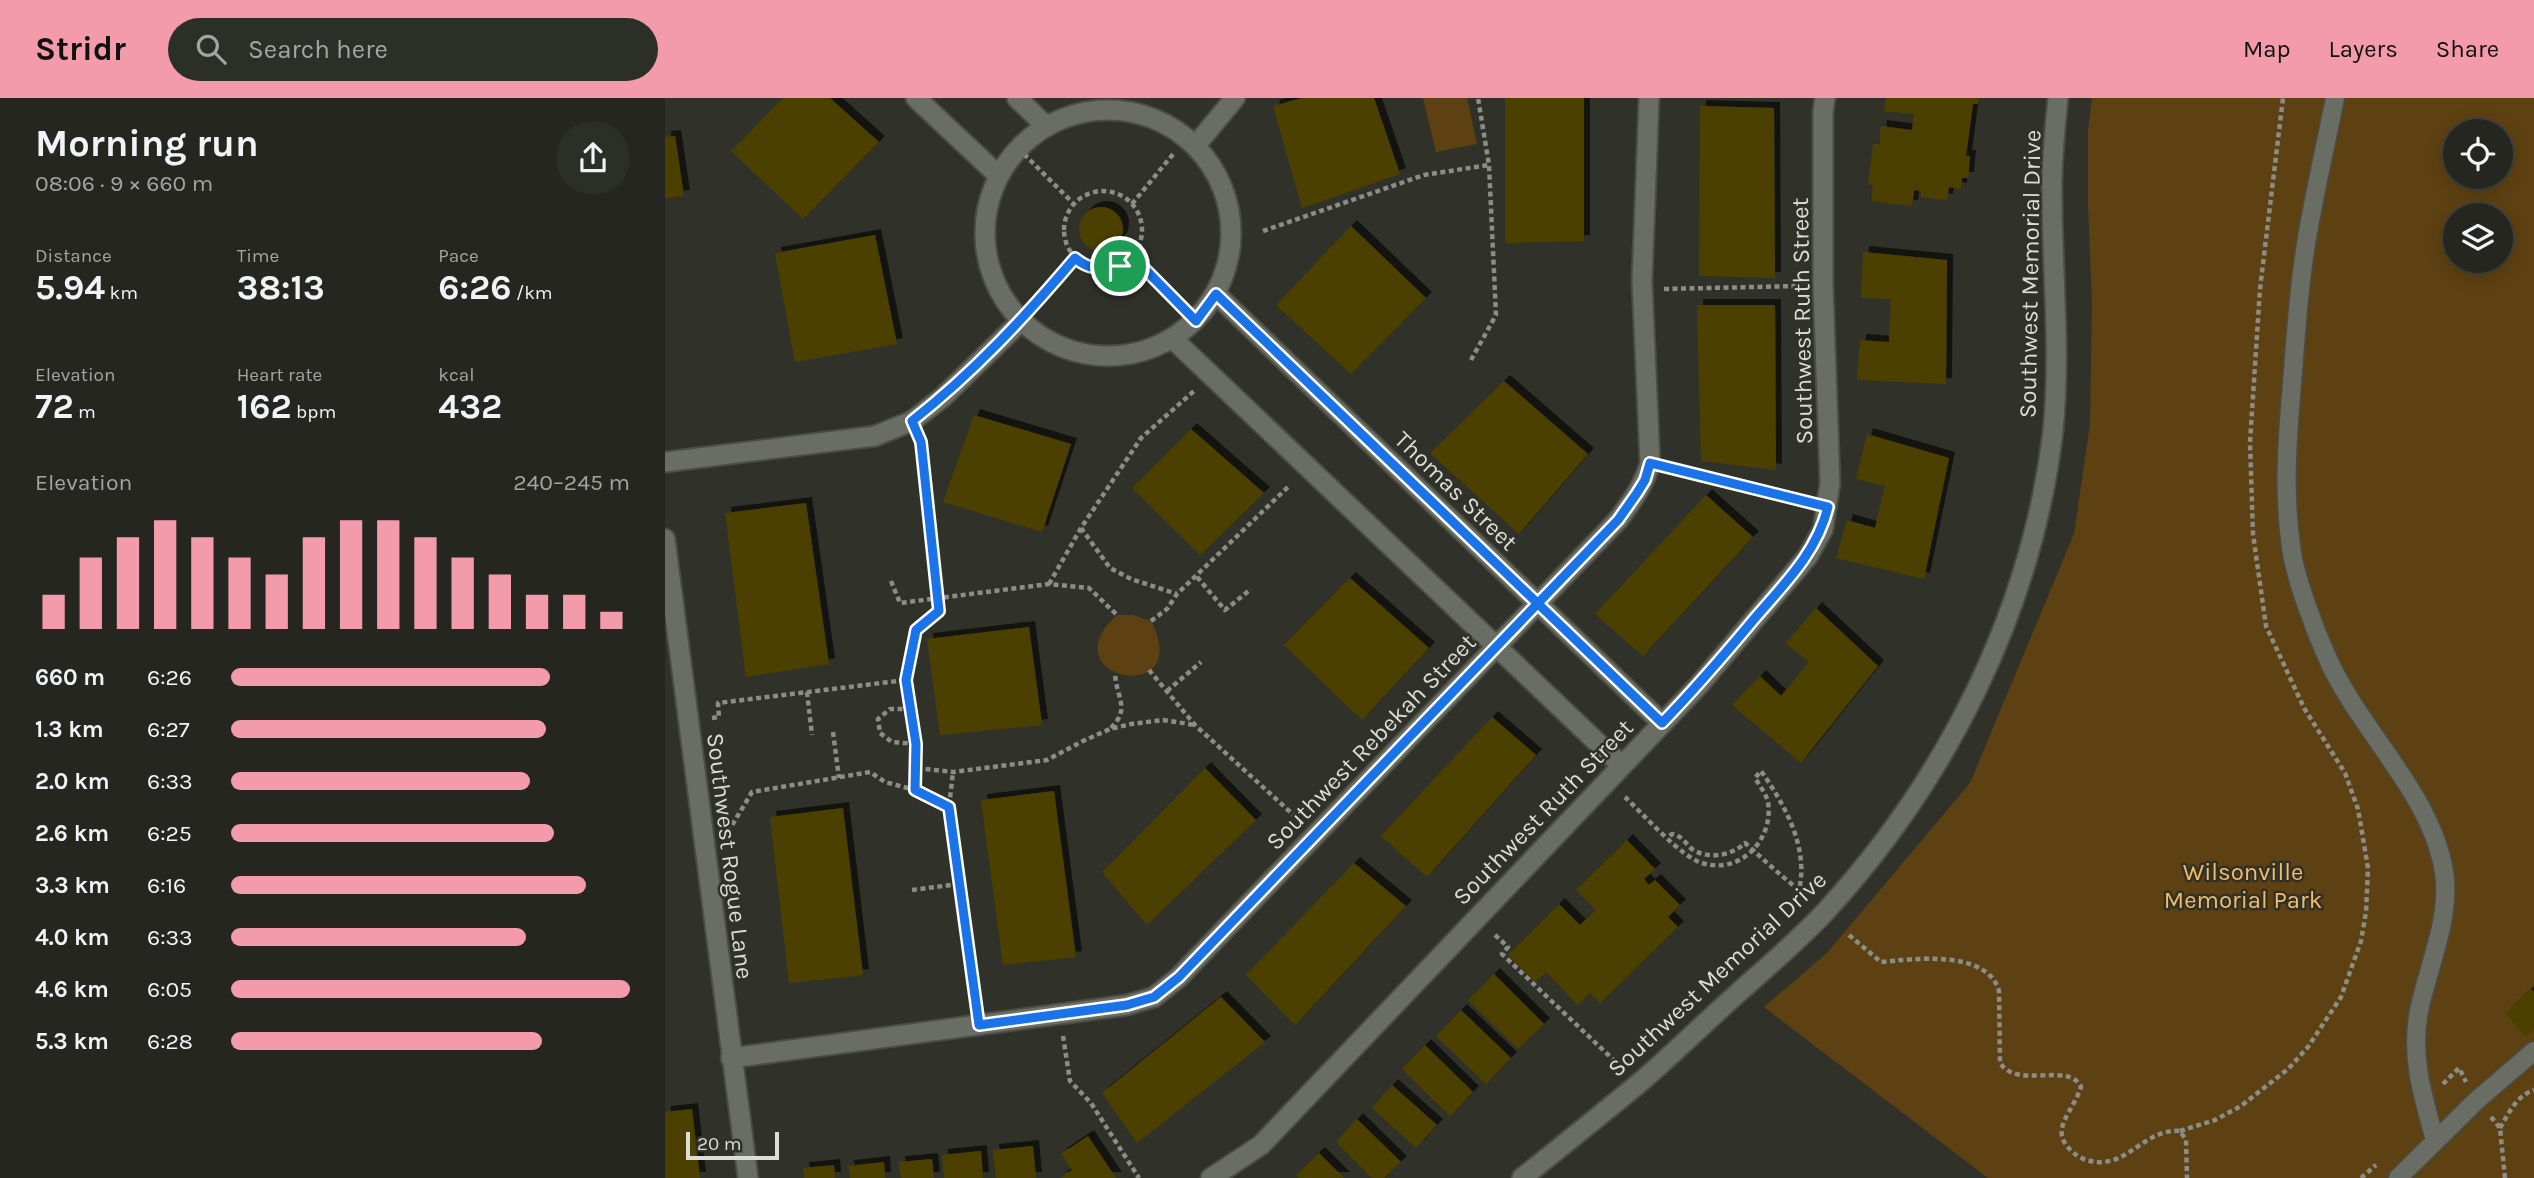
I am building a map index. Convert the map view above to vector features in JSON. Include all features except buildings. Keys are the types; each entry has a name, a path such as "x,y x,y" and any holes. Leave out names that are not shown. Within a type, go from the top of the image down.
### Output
{"street":[{"path":"916,98 998,175"},
{"path":"1017,98 1046,126"},
{"path":"1191,142 1235,98"},
{"name":"Southwest Rebekah Street","path":"731,1058 1127,1005 1154,997 1179,977 1618,520 1645,480 1650,463 1643,290 1649,98"},
{"name":"Southwest Ruth Street","path":"1211,1178 1261,1145 1698,686 1808,556 1822,529 1831,483 1823,285 1825,98"},
{"name":"Southwest Memorial Drive","path":"1523,1178 1639,1083 1824,913 1867,863 1919,792 1954,736 1982,679 2011,608 2039,510 2052,432 2058,350 2052,194 2053,143 2058,98"},
{"path":"1108,109 1140,113 1170,126 1191,142 1221,181 1230,208 1232,235 1228,264 1216,294 1196,321 1173,339 1147,350 1113,356 1088,355 1050,342 1021,321 997,290 986,257 984,223 989,197 998,175 1018,148 1046,126 1073,114 1108,109"},
{"name":"Thomas Street","path":"1216,294 1662,723"},
{"path":"665,462 875,436 912,421 943,397 1021,321"},
{"path":"1173,339 1621,765"},
{"name":"Southwest Rogue Lane","path":"665,539 748,1178"}],"lane":[{"path":"2335,98 2308,234 2299,304 2287,449 2288,521 2293,557 2328,659 2360,718 2418,802 2434,836 2444,873 2443,913 2419,1012 2416,1047 2418,1079 2435,1140"},
{"path":"2398,1178 2435,1140 2534,1051"}],"path":[{"path":"1471,360 1496,315 1489,165 1478,98"},
{"path":"1849,935 1881,962 1945,960 1983,968 1997,983 1999,991 2000,1063 2005,1071 2015,1075 2070,1076 2078,1081 2081,1087 2060,1127 2061,1139 2071,1151 2089,1164 2103,1168 2117,1165 2169,1130 2180,1131 2215,1120 2241,1106 2288,1069 2326,1023 2341,998 2358,951 2366,912 2368,868 2365,842 2358,809 2345,773 2304,709 2266,626 2253,534 2250,442 2260,289 2282,98"},
{"path":"1132,204 1191,142"},
{"path":"1018,148 1073,203"},
{"path":"1263,231 1424,175 1489,165"},
{"path":"1101,190 1116,192 1132,204 1139,213 1142,228 1140,243 1132,256 1120,266 1105,269 1090,267 1075,258 1067,247 1063,232 1065,216 1073,203 1086,194 1101,190"},
{"path":"1132,256 1196,321"},
{"path":"1021,321 1075,258"},
{"path":"1643,290 1823,285"},
{"path":"1049,584 1081,528 1140,438 1211,376"},
{"path":"912,421 921,442 939,597 939,611 916,630 906,680 911,727 916,744 915,790"},
{"path":"1650,463 1828,507"},
{"path":"1151,621 1167,609 1177,594 1308,468"},
{"path":"1081,528 1110,568 1131,579 1177,594"},
{"path":"1197,577 1225,610 1251,589"},
{"path":"891,581 900,603 1049,584 1089,588 1117,615"},
{"path":"1167,691 1201,662"},
{"path":"1149,670 1195,725 1315,836"},
{"path":"1111,729 1121,718 1123,707 1115,687 1115,673"},
{"path":"688,721 719,717 718,703 906,680"},
{"path":"807,692 812,734"},
{"path":"911,709 890,709 878,719 880,733 893,741 916,744"},
{"path":"917,768 953,772 1047,760 1111,729 1131,724 1163,720 1195,725"},
{"path":"832,732 839,778"},
{"path":"1622,794 1689,858 1703,864 1718,865 1738,860 1754,851 1766,830 1766,795 1755,778 1762,771 1782,801 1793,827 1803,874 1799,890 1754,851 1745,843 1720,855 1705,854 1694,850 1680,835 1672,834 1668,837"},
{"path":"702,832 731,827 752,792 870,772 885,782 915,790 949,807"},
{"path":"953,772 949,807 979,1025"},
{"path":"912,890 959,884"},
{"path":"1476,917 1508,947 1502,954 1639,1083"},
{"path":"1059,1014 1070,1081 1091,1102 1139,1178"},
{"path":"2500,1128 2514,1104 2534,1090"},
{"path":"2180,1131 2186,1140 2187,1178"}],"green space":[{"path":"1423,98 1467,98 1477,144 1436,152"},
{"name":"Wilsonville Memorial Park","path":"2092,98 2534,98 2534,1178 1988,1178 1764,1007 1827,953 1970,783 2074,534 2090,424 2092,304 2088,131"},
{"path":"1117,615 1133,615 1151,621 1160,649 1155,666 1141,675 1124,675 1108,668 1099,655 1100,637"}],"route":[{"path":"1120,266 1105,269 1090,267 1075,258 1021,321 943,397 912,421 921,442 939,597 939,611 916,630 906,680 911,727 916,744 915,790 949,807 979,1025 1127,1005 1154,997 1179,977 1537,603 1618,520 1645,480 1650,463 1828,507 1822,529 1808,556 1698,686 1662,723 1537,603 1216,294 1196,321 1132,256 1120,266"}]}
